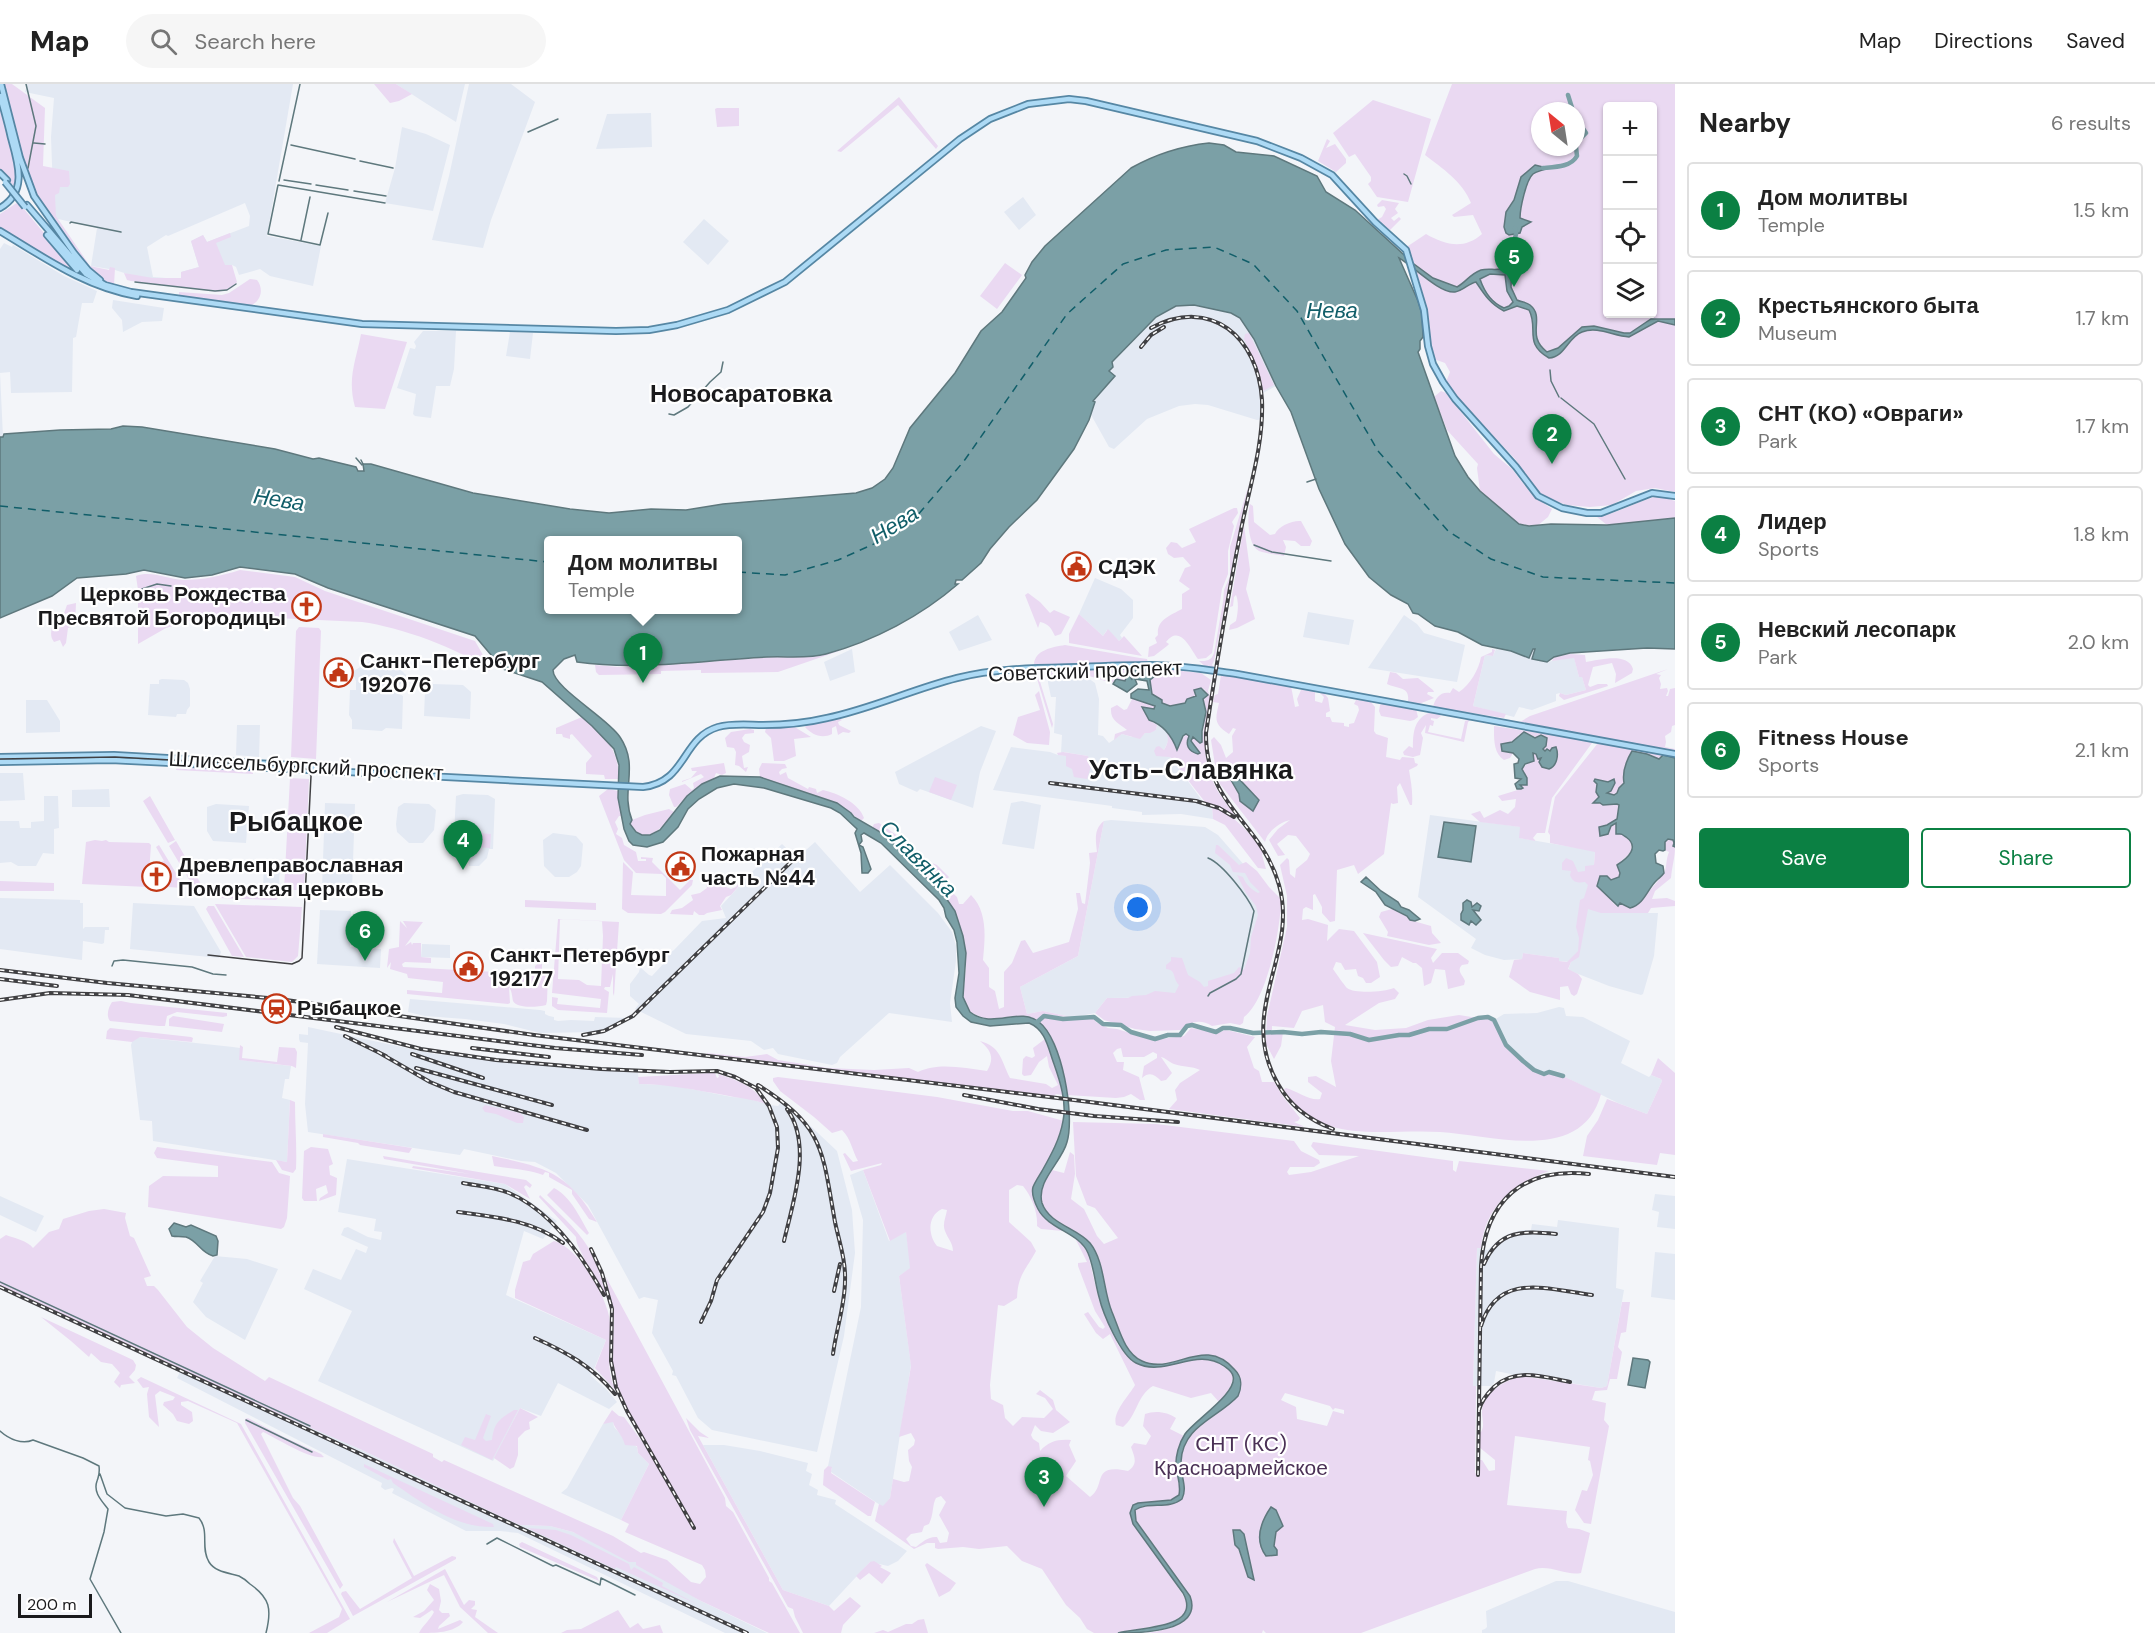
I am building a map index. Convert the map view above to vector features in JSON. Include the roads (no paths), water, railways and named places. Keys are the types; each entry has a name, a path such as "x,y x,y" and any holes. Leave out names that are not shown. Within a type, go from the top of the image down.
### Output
{"main road":[{"path":"1,84 20,158 34,196 50,221 88,270 113,287"},
{"path":"0,96 19,175 15,193 0,209"},
{"path":"0,231 64,271 96,285 128,294 169,301 329,321 417,326 624,331 663,328 704,318 752,299 785,282 984,122 1019,106 1079,100 1248,138 1320,167 1335,178 1375,222 1401,245 1409,258 1424,310 1428,346 1437,372 1455,399 1516,467 1538,496 1562,508 1594,514 1652,493 1675,496"},
{"path":"0,209 12,203 19,192 22,175 20,158"},
{"path":"0,175 74,267 96,285"},
{"path":"26,206 86,274 98,282 163,297 329,321"},
{"name":"Советский проспект","path":"612,784 660,783 674,774 698,740 709,731 720,727 790,724 820,720 956,679 1021,668 1153,665 1201,668 1675,753"},
{"name":"Шлиссельбургский проспект","path":"0,757 124,755 612,784"},
{"name":"Шлиссельбургский проспект","path":"0,762 111,760 612,784"}],"water":[{"name":"Нева","path":"1209,143 1224,145 1236,152 1274,156 1317,176 1326,192 1355,210 1414,264 1433,278 1457,287 1481,270 1505,268 1513,241 1511,287 1517,300 1528,304 1534,310 1537,339 1547,352 1558,348 1582,327 1594,326 1630,333 1651,319 1675,319 1675,325 1658,321 1629,337 1588,330 1573,338 1559,354 1549,358 1536,347 1529,310 1517,306 1504,311 1491,302 1476,282 1455,292 1442,289 1399,258 1422,314 1423,337 1418,352 1455,456 1480,491 1519,524 1529,526 1607,525 1675,518 1675,649 1647,648 1570,653 1554,657 1547,662 1532,659 1535,649 1529,658 1511,651 1482,645 1458,632 1435,626 1413,613 1408,604 1391,595 1369,577 1345,544 1319,489 1291,412 1254,339 1240,318 1231,313 1194,305 1176,306 1156,317 1112,362 1113,367 1109,371 1115,376 1093,401 1095,402 1089,420 1074,449 1037,500 1009,527 981,563 962,580 956,580 955,584 958,584 944,596 913,617 879,635 819,656 625,665 577,662 575,655 564,659 553,670 555,677 571,694 614,729 626,748 629,758 628,799 632,820 630,824 636,832 650,835 660,830 687,796 702,784 720,776 760,777 837,803 893,843 946,898 955,911 966,953 963,997 970,1012 988,1019 1023,1016 1039,1022 1047,1031 1054,1044 1065,1078 1069,1130 1064,1149 1043,1187 1042,1203 1051,1216 1084,1238 1095,1251 1109,1304 1126,1346 1136,1357 1154,1364 1166,1364 1200,1355 1212,1356 1223,1360 1235,1370 1241,1382 1238,1396 1194,1431 1188,1440 1181,1462 1184,1485 1182,1499 1171,1504 1140,1507 1135,1510 1136,1521 1190,1596 1192,1608 1179,1624 1153,1631 1118,1633 1165,1625 1184,1614 1187,1605 1183,1593 1133,1524 1130,1513 1133,1505 1138,1503 1171,1500 1179,1495 1176,1464 1181,1442 1190,1428 1223,1398 1233,1383 1233,1376 1231,1371 1224,1366 1203,1359 1147,1367 1130,1359 1119,1344 1101,1304 1092,1264 1084,1246 1043,1216 1033,1195 1034,1185 1049,1159 1062,1128 1064,1114 1061,1085 1046,1040 1035,1026 1029,1023 990,1026 971,1022 956,1007 959,973 957,942 954,930 939,900 881,843 864,833 861,835 862,841 859,845 863,847 871,869 868,873 862,873 861,853 855,833 857,829 840,813 831,808 764,788 734,784 717,788 688,809 678,827 663,842 647,847 633,845 624,829 618,798 619,765 614,749 592,726 542,682 503,669 475,636 328,588 295,574 240,567 212,575 185,578 144,570 126,574 77,578 52,596 0,618 0,437 4,434 60,430 142,427 275,449 356,467 358,471 364,471 363,464 371,464 473,493 609,513 651,509 686,510 723,504 856,493 872,488 885,479 893,468 910,428 955,373 981,331 1002,312 1026,278 1025,275 1032,262 1045,246 1131,168 1169,151","holes":["1490,274 1505,275 1507,291 1513,302 1504,308 1492,300 1480,279"]},
{"path":"1535,165 1547,168 1533,174 1526,188 1520,218 1531,222 1522,227 1520,233 1509,235 1504,227 1506,212 1514,200 1521,177"},
{"path":"1157,669 1154,672 1155,676 1150,680 1152,694 1162,700 1162,703 1170,706 1185,703 1187,699 1196,696 1194,690 1201,688 1208,695 1203,699 1206,712 1202,742 1200,743 1193,737 1191,741 1200,753 1198,754 1188,747 1189,736 1186,734 1177,750 1167,732 1149,720 1142,707 1154,709 1155,706 1131,698 1131,694 1138,689 1149,690 1147,681 1135,679 1137,684 1127,692 1113,684 1116,679 1125,681 1128,673 1132,680 1131,671"},
{"path":"1524,732 1535,738 1541,735 1547,738 1543,749 1550,751 1556,747 1557,757 1556,763 1549,769 1542,767 1539,762 1541,758 1538,759 1533,753 1534,761 1525,764 1522,769 1527,778 1527,785 1520,785 1523,788 1517,789 1515,784 1521,779 1515,778 1514,764 1518,763 1519,759 1513,753 1502,751 1501,744 1512,742"},
{"path":"1632,751 1659,759 1663,755 1675,758 1675,847 1673,840 1668,839 1665,842 1665,850 1659,850 1655,854 1656,863 1663,866 1664,873 1642,900 1630,908 1620,903 1618,906 1597,886 1600,876 1607,876 1611,880 1619,877 1617,865 1631,852 1630,841 1621,834 1616,834 1616,823 1611,826 1608,834 1600,836 1599,827 1617,819 1619,805 1593,803 1599,797 1596,792 1595,779 1608,782 1614,779 1615,783 1611,791 1607,793 1614,795 1617,793 1624,783 1625,767"},
{"path":"1233,777 1240,780 1259,800 1253,811 1240,801 1239,794 1231,780"},
{"path":"1444,822 1476,826 1471,862 1438,857"},
{"path":"1366,877 1398,902 1401,907 1420,919 1410,920 1407,916 1385,905 1376,892 1361,882"},
{"path":"1467,900 1471,902 1472,907 1477,903 1481,906 1479,911 1473,910 1481,920 1476,925 1471,921 1469,925 1461,920 1463,903"},
{"path":"174,1223 186,1227 191,1225 216,1236 217,1255 213,1256 202,1250 194,1241 186,1237 172,1236 169,1229"},
{"path":"1633,1358 1650,1362 1645,1388 1628,1385"},
{"path":"1271,1507 1276,1510 1283,1526 1276,1532 1274,1546 1277,1555 1266,1556 1259,1538 1264,1519"},
{"path":"1233,1530 1240,1530 1244,1534 1254,1580 1248,1577 1239,1549 1235,1545"}],"waterway":[{"path":"26,84 36,126 28,168"},
{"path":"279,181 300,84"},
{"path":"1568,95 1570,102"},
{"path":"528,132 558,119"},
{"path":"34,143 45,144"},
{"path":"291,145 355,159"},
{"path":"1543,168 1562,166 1577,156"},
{"path":"360,161 393,168"},
{"path":"1404,174 1411,184"},
{"path":"284,180 311,184"},
{"path":"328,213 320,245 268,234 278,185 385,203"},
{"path":"316,185 348,190"},
{"path":"354,191 386,196"},
{"path":"301,240 310,197"},
{"path":"70,223 121,232"},
{"path":"1513,246 1515,228"},
{"path":"135,282 215,291 227,290 236,284"},
{"path":"669,414 674,415 688,407 721,372 723,362"},
{"path":"1550,370 1551,381 1559,397"},
{"path":"1561,398 1594,424 1625,479"},
{"path":"356,458 362,465"},
{"path":"361,460 363,464"},
{"path":"1307,482 1316,479"},
{"path":"1254,545 1272,552 1331,561"},
{"path":"142,589 157,584 171,586"},
{"path":"1208,858 1221,867 1254,911 1241,974 1208,996"},
{"path":"112,966 114,961 123,960 192,967 213,974 226,975"},
{"path":"1036,1023 1044,1016 1063,1019 1094,1017 1103,1024 1121,1025 1131,1032 1155,1039 1168,1035 1180,1035 1187,1026 1192,1025 1216,1032 1223,1028 1253,1033 1321,1032 1350,1034 1369,1040 1409,1035 1429,1029 1447,1029 1478,1018 1488,1017 1494,1020 1506,1045 1534,1070 1544,1074 1549,1072 1563,1076"},
{"path":"0,1282 310,1426"},
{"path":"246,1420 312,1452"},
{"path":"0,1431 16,1440 24,1442 33,1440 99,1466 96,1489 98,1496 108,1509 104,1532 90,1579 121,1633"},
{"path":"100,1474 107,1494 125,1508 166,1516 183,1514 199,1518 204,1529 205,1551 209,1562 218,1570 239,1576 257,1589 265,1599 269,1611 266,1633"},
{"path":"487,1544 497,1538 553,1566 556,1565 600,1585 601,1578 635,1595"}],"tram line":[{"path":"0,759 115,757 302,767 308,770 311,776 302,958 292,964 208,955"}],"railway":[{"path":"1151,328 1173,319 1193,317 1211,320 1228,328 1241,341 1259,378 1262,400 1261,434 1235,560 1214,684 1206,733 1208,758 1224,797 1260,845 1279,885 1283,911 1281,935 1265,1007 1263,1032 1267,1057 1278,1084 1294,1106 1308,1117 1333,1129"},
{"path":"1141,347 1151,335 1164,327"},
{"path":"1050,783 1196,801 1219,808 1234,817"},
{"path":"583,1035 604,1031 633,1016 792,861"},
{"path":"0,970 107,983 279,999 534,1035 1074,1100 1675,1177"},
{"path":"0,979 57,986"},
{"path":"0,1000 50,993 128,995 555,1048 642,1055"},
{"path":"336,1027 421,1049 496,1060 601,1069 670,1072 717,1071 756,1088 769,1106 777,1127 778,1148 770,1193 763,1212 717,1280 711,1301 701,1322"},
{"path":"345,1036 386,1056"},
{"path":"472,1048 549,1057"},
{"path":"378,1052 430,1082 454,1092 587,1130"},
{"path":"412,1054 483,1078"},
{"path":"416,1068 552,1105"},
{"path":"758,1085 796,1114 817,1142 823,1158 845,1274 844,1299 833,1354"},
{"path":"964,1095 1038,1109 1178,1122"},
{"path":"784,1241 796,1192 800,1156 795,1123 787,1109"},
{"path":"1478,1475 1481,1266 1490,1223 1500,1206 1512,1193 1527,1183 1545,1176 1566,1173 1589,1174"},
{"path":"463,1183 509,1193 538,1211 552,1223 576,1251 604,1295"},
{"path":"458,1212 526,1224 563,1243"},
{"path":"1484,1264 1497,1244 1505,1238 1533,1232 1556,1234"},
{"path":"591,1249 602,1273 612,1309 611,1361 616,1387 627,1411 694,1528"},
{"path":"834,1291 840,1264"},
{"path":"0,1287 747,1633"},
{"path":"1481,1326 1489,1308 1500,1297 1513,1290 1543,1288 1592,1295"},
{"path":"535,1338 578,1361 597,1375 615,1394"},
{"path":"1479,1410 1494,1387 1512,1377 1530,1375 1570,1382"}],"place":[{"name":"Невский лесопарк","path":"1514,287"},
{"name":"Крестьянского быта","path":"1552,464"},
{"name":"СДЭК","path":"1077,567"},
{"name":"Церковь Рождества Пресвятой Богородицы","path":"307,606"},
{"name":"Санкт-Петербург 192076","path":"339,673"},
{"name":"Дом молитвы","path":"643,683"},
{"name":"Пожарная часть №44","path":"680,866"},
{"name":"Лидер","path":"463,870"},
{"name":"Древлеправославная Поморская церковь","path":"157,877"},
{"name":"Fitness House","path":"365,961"},
{"name":"Санкт-Петербург 192177","path":"469,967"},
{"name":"Рыбацкое","path":"276,1008"},
{"name":"СНТ (КО) «Овраги»","path":"1044,1507"}],"district":[{"name":"Новосаратовка","path":"741,394"},
{"name":"Усть-Славянка","path":"1191,770"},
{"name":"Рыбацкое","path":"296,822"}],"water label":[{"name":"Славянка","path":"919,858"}],"park label":[{"name":"СНТ (КС) Красноармейское","path":"1241,1456"}]}
